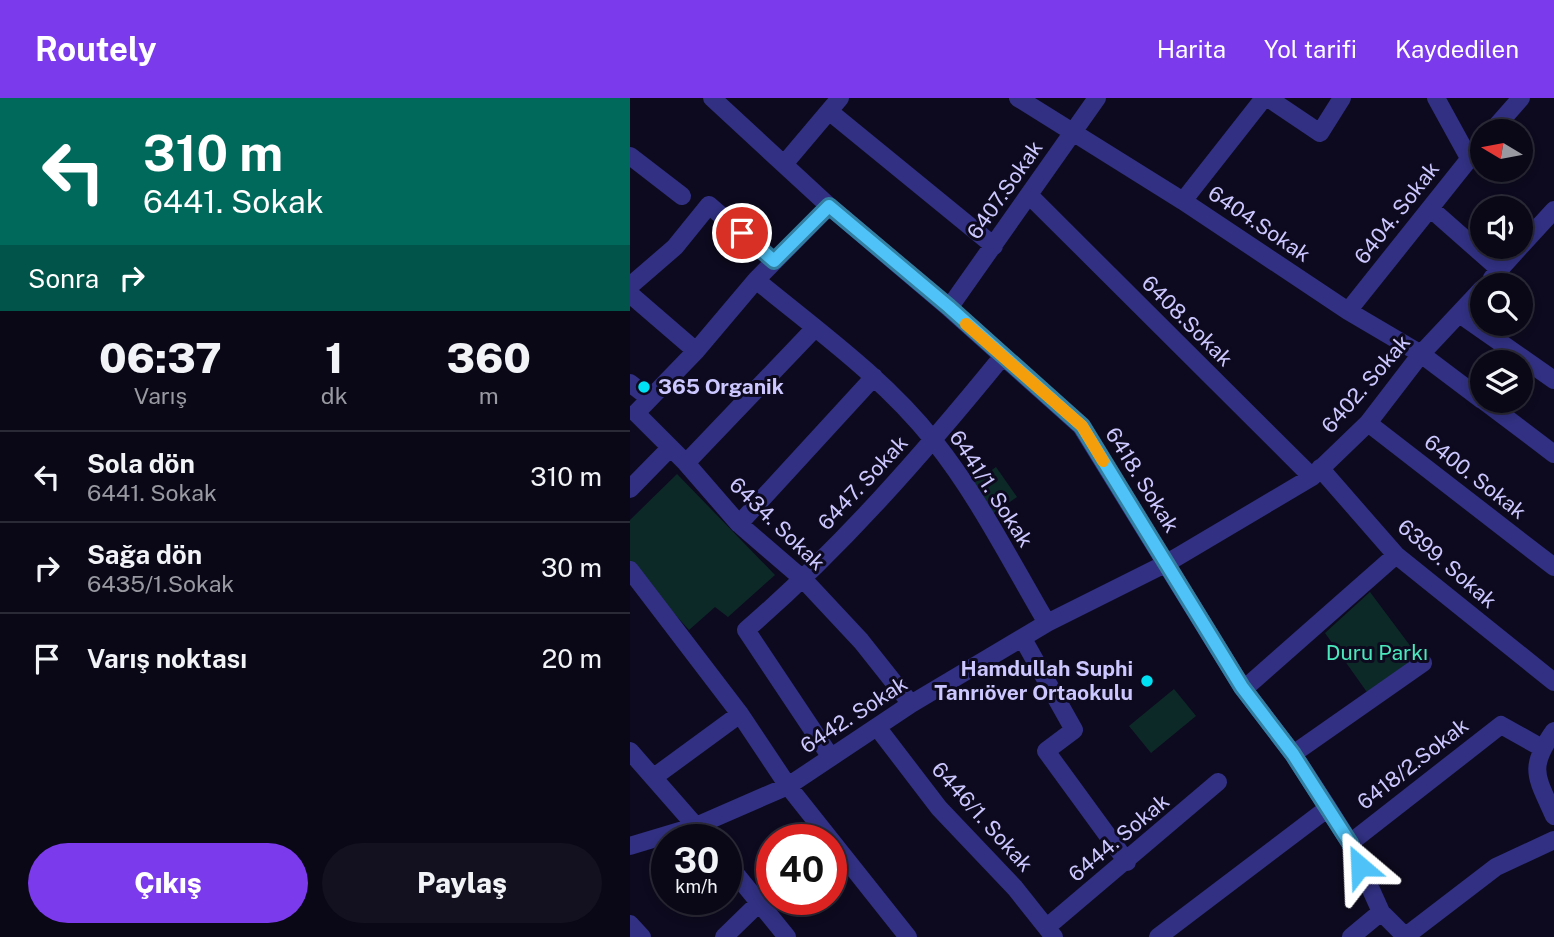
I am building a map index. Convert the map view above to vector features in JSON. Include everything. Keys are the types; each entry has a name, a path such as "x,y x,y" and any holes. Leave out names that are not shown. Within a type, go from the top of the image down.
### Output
{"street":[{"name":"6418. Sokak","path":"712,98 829,206 949,307 1082,426 1244,689 1293,754 1350,843 1381,912 1406,936"},
{"name":"6404.Sokak","path":"1018,98 1071,134 1183,201 1348,311 1422,354 1470,390"},
{"name":"6407.Sokak","path":"949,307 1097,98"},
{"path":"1183,201 1266,98 1320,133 1342,98"},
{"path":"1436,98 1469,158"},
{"path":"1503,119 1521,98"},
{"path":"785,163 835,103 994,246"},
{"path":"630,156 682,196"},
{"name":"6404. Sokak","path":"1348,311 1469,158"},
{"name":"6408.Sokak","path":"1030,196 1316,473"},
{"path":"630,286 675,247 709,205 774,261"},
{"path":"630,383 649,398 696,351 756,280 829,206"},
{"path":"1431,209 1499,269"},
{"name":"6402. Sokak","path":"1533,233 1554,211"},
{"name":"6402. Sokak","path":"1496,273 1508,259"},
{"name":"6441/1. Sokak","path":"756,280 874,377 934,440 965,484 1047,623"},
{"path":"630,294 696,351"},
{"name":"6402. Sokak","path":"1167,563 1316,473 1368,423 1422,354 1470,303"},
{"path":"1461,314 1554,380"},
{"path":"686,463 815,328"},
{"name":"6447. Sokak","path":"830,755 746,630 804,580 934,440 1002,357"},
{"path":"739,524 874,377"},
{"name":"6434. Sokak","path":"649,398 636,413 686,463 739,524 804,580 861,641 911,704"},
{"name":"6404.Sokak","path":"1500,413 1554,454"},
{"name":"6400. Sokak","path":"1368,423 1554,567"},
{"path":"630,489 670,448"},
{"name":"6399. Sokak","path":"1316,473 1396,555 1554,682"},
{"path":"1244,689 1396,555"},
{"name":"6442. Sokak","path":"718,824 788,786 830,755 911,704 1047,623 1167,563"},
{"path":"630,570 740,713 788,786 908,937"},
{"path":"1023,639 1074,730 1046,751 1128,862"},
{"path":"1293,754 1423,663"},
{"path":"654,778 740,713"},
{"name":"6418/2.Sokak","path":"1350,843 1501,725 1542,748"},
{"name":"6446/1. Sokak","path":"877,727 939,808 1015,888 1051,932"},
{"path":"1554,731 1542,748 1535,771 1554,816"},
{"path":"630,751 694,824"},
{"name":"6444. Sokak","path":"1051,932 1219,782"},
{"path":"1158,937 1178,931 1328,808"},
{"path":"1406,936 1496,867 1554,840"},
{"name":"6442. Sokak","path":"630,846 651,842"},
{"path":"742,881 756,897"},
{"path":"724,937 756,906"},
{"path":"1351,937 1381,912"},
{"path":"770,915 787,937"},
{"path":"630,924 642,937"}],"green space":[{"path":"996,467 1017,497 988,517 968,487"},
{"path":"677,474 775,575 728,617 715,607 689,630 630,564 630,520"},
{"name":"Duru Parkı","path":"1370,592 1423,663 1369,695 1325,633"},
{"path":"1174,689 1196,716 1151,753 1129,726"}],"slow traffic":[{"path":"966,324 1082,426 1103,461"}],"place":[{"name":"365 Organik","path":"644,387"},
{"name":"Hamdullah Suphi Tanrıöver Ortaokulu","path":"1147,681"}],"route":[{"path":"742,233 774,261 829,206 949,307 1082,426 1242,687 1293,754 1350,843 1360,866"}]}
